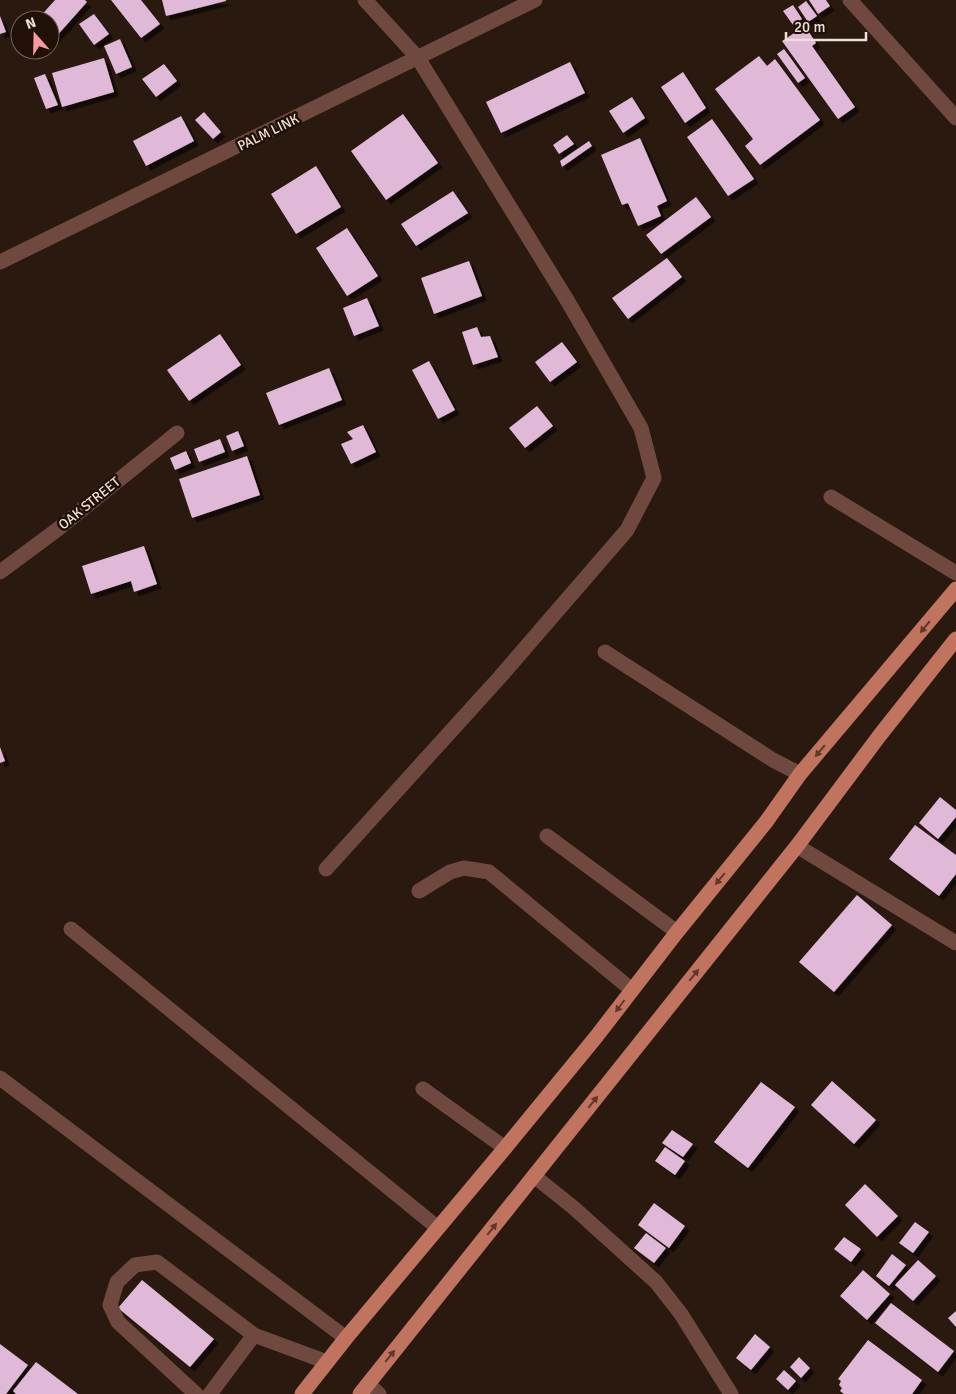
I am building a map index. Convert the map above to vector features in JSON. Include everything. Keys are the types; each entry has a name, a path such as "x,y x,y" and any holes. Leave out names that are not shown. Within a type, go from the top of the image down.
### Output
{"main road":[{"path":"302,1394 346,1338 506,1148 596,1037 677,932 766,822 800,774 956,589"},
{"path":"369,1391 534,1176 797,846 880,736 956,641"}],"street":[{"path":"326,869 500,677 627,530 654,478 641,428 567,300 418,58 365,0"},
{"name":"PALM LINK","path":"0,262 535,0"},
{"path":"850,0 956,118"},
{"name":"OAK STREET","path":"0,572 58,529 177,433"},
{"path":"831,497 956,573"},
{"path":"605,652 773,760 800,774"},
{"path":"547,836 677,932"},
{"path":"797,846 956,943"},
{"path":"419,891 450,872 464,868 489,872 632,990"},
{"path":"70,929 438,1228"},
{"path":"0,1078 346,1338"},
{"path":"423,1089 506,1148"},
{"path":"534,1176 574,1208 656,1282 681,1314 731,1394"},
{"path":"196,1394 118,1322 110,1305 117,1282 135,1265 157,1262 254,1335 327,1362"},
{"path":"210,1394 254,1335"}],"building":[{"path":"55,0 85,0 87,2 60,32 60,10 46,10"},
{"path":"111,0 141,0 160,24 141,38"},
{"path":"162,0 226,0 226,1 166,16"},
{"path":"809,0 826,0 830,6 818,14"},
{"path":"806,1 817,16 808,22 798,7"},
{"path":"793,5 802,19 793,25 783,11"},
{"path":"94,14 109,34 94,45 79,24"},
{"path":"0,16 6,32 0,34"},
{"path":"805,26 816,43 812,46 855,107 838,119 782,41"},
{"path":"120,39 132,67 116,74 104,46"},
{"path":"784,49 805,78 798,83 777,54"},
{"path":"759,56 767,66 775,59 820,120 760,165 745,146 753,139 715,89"},
{"path":"104,58 114,92 62,107 52,73"},
{"path":"570,62 585,93 501,133 486,102"},
{"path":"164,64 177,81 156,97 142,79"},
{"path":"683,72 706,108 685,123 661,87"},
{"path":"45,74 58,105 46,109 34,78"},
{"path":"632,97 645,118 623,133 609,111"},
{"path":"204,112 221,132 213,139 195,120"},
{"path":"403,114 438,163 386,200 351,151"},
{"path":"181,116 194,141 146,166 133,141"},
{"path":"712,119 754,179 728,196 687,137"},
{"path":"567,135 574,144 559,154 553,145"},
{"path":"640,138 667,201 657,206 661,216 638,226 628,203 622,205 601,155"},
{"path":"589,141 592,146 562,167 560,161"},
{"path":"316,166 341,207 296,234 271,194"},
{"path":"453,191 468,213 416,246 401,224"},
{"path":"696,197 711,217 661,254 646,235"},
{"path":"347,228 378,276 347,296 316,248"},
{"path":"667,258 682,277 628,319 612,298"},
{"path":"469,261 482,296 434,314 421,278"},
{"path":"367,298 379,326 354,336 343,308"},
{"path":"477,327 481,337 490,336 498,357 473,365 462,332"},
{"path":"220,334 241,365 189,401 167,370"},
{"path":"562,342 577,362 550,382 535,362"},
{"path":"429,361 455,410 438,419 412,370"},
{"path":"329,368 342,400 279,425 266,393"},
{"path":"537,406 553,426 525,448 509,428"},
{"path":"363,425 376,452 351,464 341,444 353,439 347,432"},
{"path":"238,431 244,446 232,451 226,436"},
{"path":"220,439 225,452 199,462 194,449"},
{"path":"186,451 191,463 175,470 170,458"},
{"path":"247,456 260,495 192,518 179,479"},
{"path":"144,546 157,584 134,592 131,581 91,594 82,566"},
{"path":"0,747 5,761 0,763"},
{"path":"940,797 956,810 956,817 938,839 919,823"},
{"path":"915,825 956,855 956,874 939,896 889,859"},
{"path":"857,895 892,925 834,992 799,962"},
{"path":"832,1081 876,1120 854,1144 811,1105"},
{"path":"761,1082 795,1107 748,1168 714,1142"},
{"path":"672,1130 693,1144 683,1157 662,1143"},
{"path":"665,1147 685,1161 675,1175 655,1161"},
{"path":"865,1184 898,1216 877,1237 845,1205"},
{"path":"654,1203 685,1226 669,1248 638,1225"},
{"path":"915,1222 929,1232 913,1253 899,1243"},
{"path":"646,1233 666,1248 654,1263 634,1248"},
{"path":"844,1237 861,1249 851,1262 834,1249"},
{"path":"892,1254 906,1265 889,1286 876,1276"},
{"path":"918,1260 936,1276 913,1301 895,1285"},
{"path":"863,1270 890,1294 867,1320 840,1296"},
{"path":"142,1280 214,1339 190,1367 118,1308"},
{"path":"891,1303 954,1351 938,1372 875,1323"},
{"path":"956,1311 956,1327 948,1318"},
{"path":"755,1334 770,1347 751,1370 736,1358"},
{"path":"868,1340 922,1380 912,1394 844,1394 840,1391 842,1388 839,1385 841,1381 838,1379"},
{"path":"0,1344 28,1365 6,1394 0,1394"},
{"path":"799,1357 810,1368 801,1378 790,1367"},
{"path":"36,1362 78,1394 16,1394 13,1391"},
{"path":"784,1370 796,1381 788,1390 776,1379"}]}
